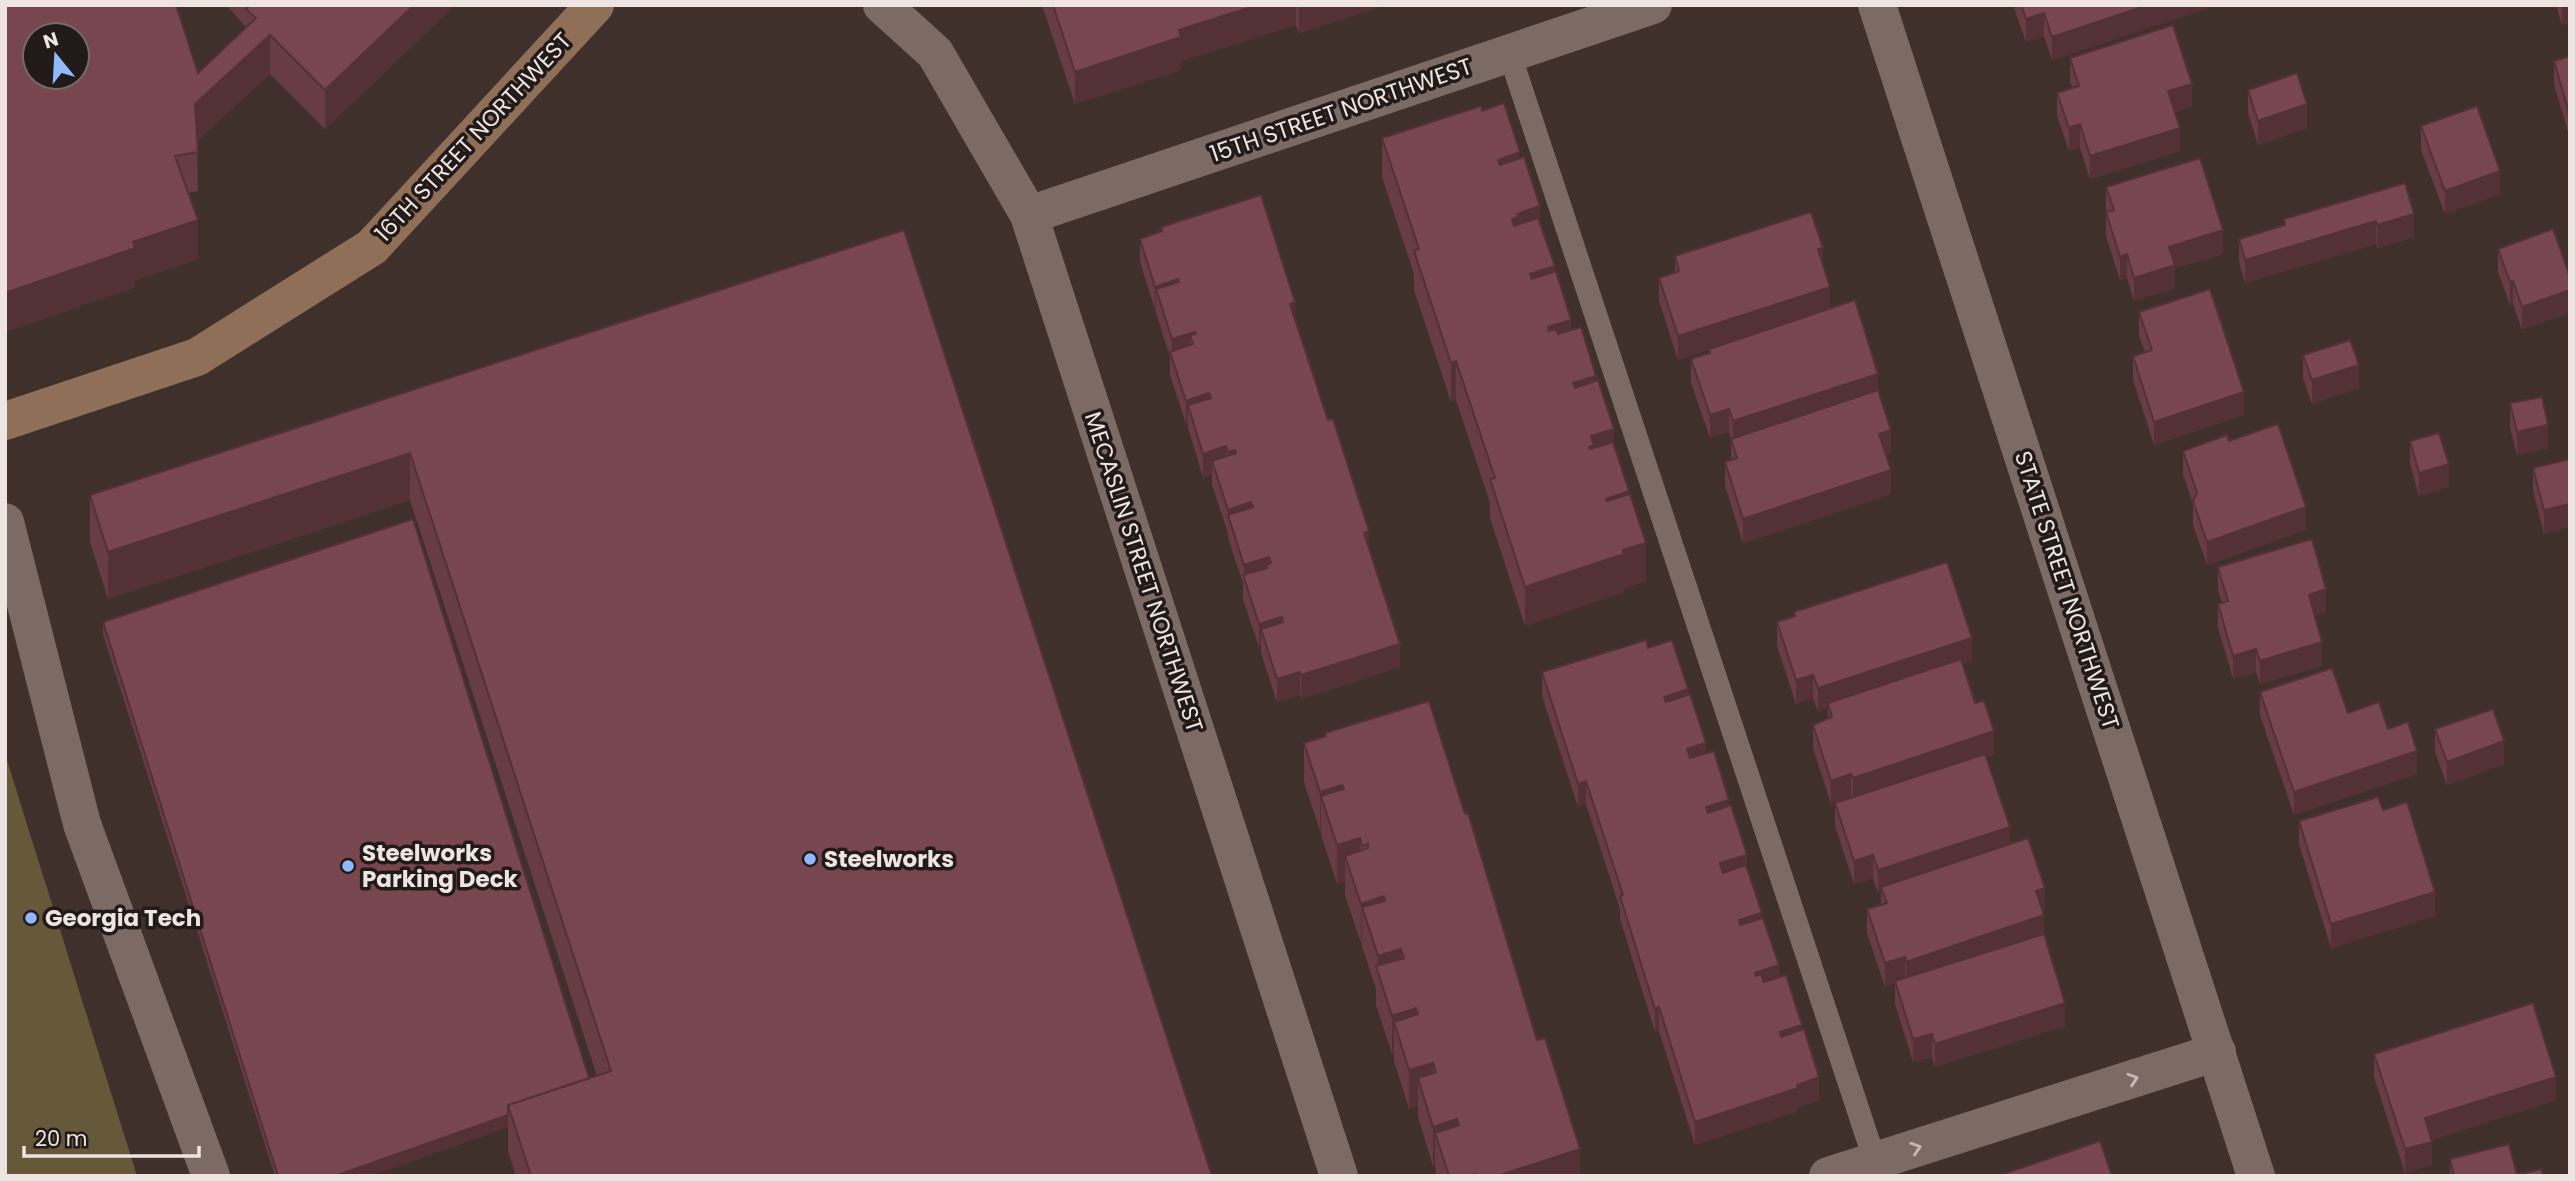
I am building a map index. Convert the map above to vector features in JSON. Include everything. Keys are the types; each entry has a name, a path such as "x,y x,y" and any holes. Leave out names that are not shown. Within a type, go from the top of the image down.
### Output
{"street":[{"name":"16TH STREET NORTHWEST","path":"5,421 197,357 372,247 595,5"},
{"name":"MECASLIN STREET NORTHWEST","path":"882,5 935,53 1029,215 1339,1176"},
{"name":"15TH STREET NORTHWEST","path":"1029,215 1653,5"},
{"name":"STATE STREET NORTHWEST","path":"1877,5 2256,1176"},
{"path":"5,522 82,824 211,1176"},
{"path":"1828,1176 2217,1052"}],"lane":[{"path":"1509,52 1875,1161"}],"shaded area":[{"name":"Georgia Tech","path":"5,754 137,1176 5,1176"}],"building":[{"path":"5,5 176,5 198,73 256,18 246,9 250,5 414,5 325,90 270,35 195,104 198,152 175,156 198,220 133,242 135,248 5,293"},
{"path":"1053,5 1257,5 1179,30 1181,37 1075,72"},
{"path":"2021,5 2148,5 2052,37 2044,13 2026,19"},
{"path":"2173,25 2192,84 2168,91 2180,128 2090,156 2080,124 2069,128 2057,93 2079,86 2070,58"},
{"path":"2570,56 2570,116 2554,61"},
{"path":"2297,73 2307,104 2258,121 2248,90"},
{"path":"1504,103 1520,152 1498,160 1500,165 1524,157 1540,206 1517,214 1518,217 1512,219 1514,226 1538,218 1555,266 1530,274 1532,279 1556,271 1571,320 1548,327 1549,331 1556,329 1558,334 1581,327 1596,376 1573,383 1575,388 1598,380 1614,429 1591,436 1594,446 1589,447 1590,449 1613,442 1629,491 1606,499 1607,501 1630,494 1646,543 1623,550 1624,554 1525,587 1490,479 1495,478 1456,361 1451,363 1414,251 1419,249 1382,138 1481,106 1482,111"},
{"path":"2477,106 2500,171 2445,191 2421,126"},
{"path":"2200,158 2223,230 2169,247 2175,265 2134,278 2127,254 2120,257 2106,212 2114,210 2106,187"},
{"path":"2405,183 2414,214 2377,225 2376,221 2245,260 2239,239 2285,225 2284,219"},
{"path":"1261,195 1295,302 1290,304 1328,420 1333,419 1369,531 1364,533 1400,644 1301,675 1300,672 1277,679 1261,629 1283,622 1282,617 1259,624 1243,575 1267,568 1266,565 1271,563 1269,557 1244,565 1228,515 1253,507 1251,502 1228,510 1212,461 1236,453 1235,450 1228,452 1226,446 1203,454 1188,405 1211,398 1209,393 1186,401 1170,352 1193,344 1190,335 1196,334 1195,332 1172,339 1156,289 1179,282 1178,279 1155,287 1140,239 1162,231 1161,227"},
{"path":"1811,212 1823,248 1818,249 1830,287 1678,336 1659,278 1679,271 1675,256"},
{"path":"2553,229 2570,277 2570,290 2522,307 2498,249"},
{"name":"Steelworks","path":"904,230 1212,1176 531,1176 508,1105 611,1071 410,453 108,552 90,495"},
{"path":"2210,289 2244,392 2154,422 2133,356 2152,350 2139,312"},
{"path":"1855,300 1878,374 1733,421 1729,409 1710,415 1691,359 1710,353 1709,349"},
{"path":"2350,340 2359,365 2312,380 2303,355"},
{"path":"1878,390 1891,430 1879,434 1891,470 1743,519 1725,462 1737,458 1731,439"},
{"path":"2542,397 2548,425 2517,432 2510,403"},
{"path":"2278,424 2306,507 2207,542 2193,501 2197,493 2183,451 2227,435 2229,441"},
{"path":"2439,433 2449,464 2419,473 2410,441"},
{"path":"2570,459 2570,504 2544,510 2533,468"},
{"name":"Steelworks Parking Deck","path":"413,519 589,1078 508,1105 508,1115 335,1176 278,1176 103,622"},
{"path":"2312,539 2326,589 2309,595 2322,642 2260,661 2256,649 2233,656 2218,604 2228,601 2218,567"},
{"path":"1947,562 1972,638 1818,688 1813,675 1796,680 1777,622 1795,616 1794,612"},
{"path":"1646,640 1648,648 1672,640 1688,689 1664,697 1666,702 1690,694 1706,743 1687,749 1690,758 1714,751 1729,800 1706,807 1708,813 1731,805 1747,855 1720,863 1723,873 1746,865 1762,913 1739,920 1740,925 1763,918 1779,965 1755,973 1756,976 1761,974 1764,982 1786,975 1802,1025 1780,1032 1781,1037 1804,1029 1819,1077 1797,1085 1798,1088 1695,1122 1659,1007 1655,1009 1620,896 1623,895 1586,781 1578,784 1542,672"},
{"path":"1961,659 1975,703 1984,701 1994,731 1853,778 1851,774 1831,781 1813,725 1832,717 1828,703"},
{"path":"2332,668 2348,713 2379,702 2388,729 2408,722 2417,751 2294,792 2260,692"},
{"path":"1429,701 1465,814 1468,813 1537,1040 1545,1038 1580,1149 1497,1176 1449,1176 1435,1133 1459,1125 1457,1119 1433,1127 1418,1078 1436,1072 1433,1063 1409,1070 1394,1022 1418,1014 1416,1008 1392,1016 1376,966 1404,958 1401,949 1378,956 1362,907 1385,901 1384,896 1361,904 1345,856 1368,848 1368,844 1362,846 1360,838 1337,845 1321,796 1344,789 1342,785 1320,792 1304,743 1326,736 1325,733"},
{"path":"2493,709 2504,741 2447,762 2435,729"},
{"path":"1985,754 2010,827 1878,870 1873,855 1854,861 1835,803"},
{"path":"2378,797 2383,810 2407,802 2435,892 2331,924 2299,821"},
{"path":"2028,838 2045,888 2036,891 2044,915 1906,962 1905,957 1885,963 1867,909 1887,903 1881,887"},
{"path":"2044,934 2065,1003 1935,1044 1932,1034 1913,1039 1895,981"},
{"path":"2533,1003 2556,1077 2425,1118 2432,1142 2405,1149 2374,1054"},
{"path":"2100,1141 2112,1176 2003,1174"},
{"path":"2509,1144 2517,1175 2541,1169 2543,1176 2454,1176 2450,1159"}],"place":[{"name":"Steelworks","path":"810,859"},
{"name":"Steelworks Parking Deck","path":"348,866"},
{"name":"Georgia Tech","path":"31,918"}]}
